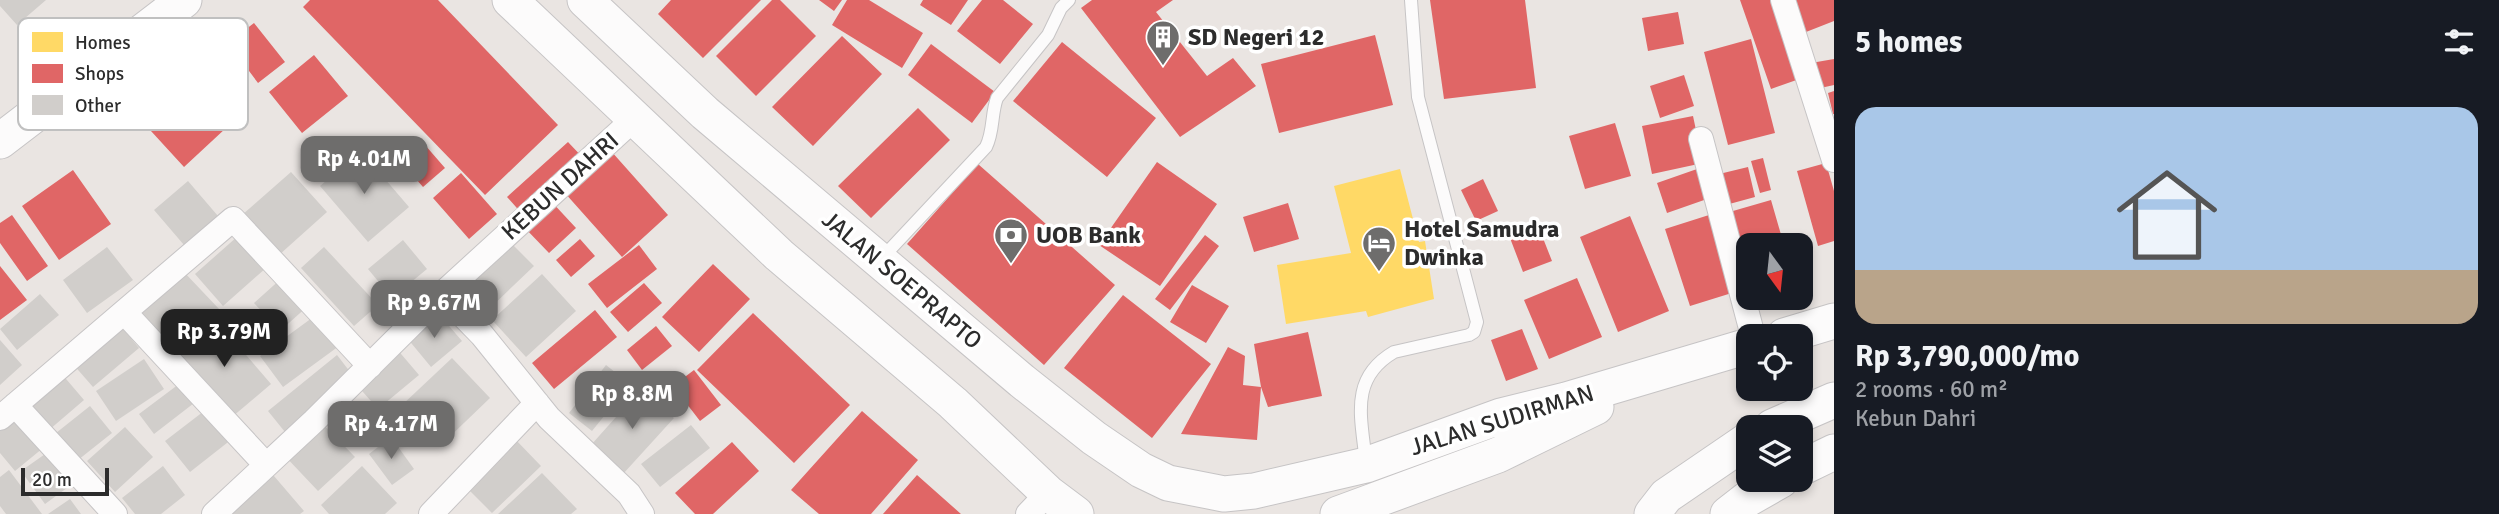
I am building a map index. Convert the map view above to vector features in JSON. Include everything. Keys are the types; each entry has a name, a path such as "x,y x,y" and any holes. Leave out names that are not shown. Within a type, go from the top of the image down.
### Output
{"main road":[{"path":"161,18 184,0"},
{"path":"510,0 779,254 953,403 1038,503 1076,514"},
{"name":"JALAN SOEPRAPTO","path":"585,0 705,113 1022,381 1094,438 1141,470 1168,484 1224,494 1254,491"},
{"path":"0,141 18,127"},
{"path":"1813,327 1834,321"},
{"name":"JALAN SUDIRMAN","path":"1254,491 1366,464 1501,416 1566,400 1736,349"},
{"path":"1338,514 1498,455 1588,412 1644,376"},
{"path":"1800,415 1834,400"},
{"path":"1661,511 1666,496 1736,448"},
{"path":"1813,462 1834,452"},
{"path":"1728,514 1760,492"}],"street":[{"path":"1783,0 1834,160"},
{"name":"KEBUN DAHRI","path":"214,514 442,295 634,119"},
{"path":"1701,139 1750,324"},
{"path":"115,514 7,412 233,219 370,366"},
{"path":"442,295 482,335 550,418 629,494 642,514"},
{"path":"125,313 266,465"},
{"path":"431,514 537,403"}],"lane":[{"path":"880,261 986,147 992,132 994,106 998,98 1048,35 1060,8 1069,0"},
{"path":"1366,464 1360,399 1368,374 1394,352 1469,335 1474,332 1477,321 1418,97 1411,0"}],"building: Homes":[{"name":"Hotel Samudra Dwinka","path":"1400,169 1419,242 1425,241 1434,299 1368,317 1366,311 1286,324 1277,265 1351,253 1334,186"}],"building: Shops":[{"path":"310,0 438,0 558,125 485,195 303,7"},
{"path":"671,0 761,0 703,58 658,14"},
{"path":"772,0 780,0 816,36 756,96 716,56"},
{"path":"819,0 842,0 834,11"},
{"path":"847,0 869,0 923,33 902,68 832,25"},
{"path":"923,0 968,0 951,25 920,5"},
{"path":"982,0 1003,0 1033,24 1000,64 957,31"},
{"name":"SD Negeri 12","path":"1092,0 1173,0 1156,12 1207,76 1233,58 1256,86 1180,137 1081,8"},
{"path":"1430,0 1525,0 1536,88 1444,99"},
{"path":"1740,0 1778,0 1805,77 1771,89"},
{"path":"1794,0 1834,0 1834,21 1806,32"},
{"path":"1678,12 1684,44 1648,51 1642,18"},
{"path":"254,23 285,62 258,83 248,70 248,28"},
{"path":"1375,35 1393,105 1279,133 1261,64"},
{"path":"842,36 882,74 813,146 772,107"},
{"path":"1751,39 1775,133 1728,145 1704,52"},
{"path":"1062,42 1156,118 1107,177 1013,101"},
{"path":"931,44 995,92 972,123 908,75"},
{"path":"314,55 348,96 302,133 269,92"},
{"path":"1834,59 1834,85 1816,89 1811,63"},
{"path":"1684,75 1694,106 1660,118 1650,86"},
{"path":"1834,91 1834,114 1833,114 1828,93"},
{"path":"918,108 950,140 871,218 838,186"},
{"path":"1693,116 1703,163 1652,174 1642,126"},
{"path":"1615,123 1631,176 1585,189 1569,136"},
{"path":"150,130 224,130 184,167"},
{"path":"568,142 586,161 524,216 507,197"},
{"path":"425,145 445,168 423,187 403,164"},
{"path":"611,151 668,215 622,257 564,192"},
{"path":"1763,158 1771,190 1760,193 1751,161"},
{"path":"1157,162 1217,204 1160,286 1099,245"},
{"path":"1826,163 1834,191 1834,241 1818,246 1797,171"},
{"name":"UOB Bank","path":"978,164 1115,285 1044,365 907,244"},
{"path":"1748,167 1755,197 1722,206 1715,175"},
{"path":"1697,169 1707,199 1667,213 1657,183"},
{"path":"73,170 111,224 59,260 22,206"},
{"path":"461,173 497,214 469,239 433,198"},
{"path":"1483,179 1498,211 1476,221 1461,190"},
{"path":"550,200 576,228 549,253 523,226"},
{"path":"1771,200 1781,233 1736,233 1736,247 1726,213"},
{"path":"1288,203 1299,239 1254,252 1243,217"},
{"path":"12,215 48,266 27,281 0,243 0,223"},
{"path":"1709,215 1735,292 1690,306 1665,229"},
{"path":"1630,216 1669,311 1618,332 1580,237"},
{"path":"1539,228 1552,261 1523,272 1510,238"},
{"path":"1205,235 1219,246 1170,310 1155,299"},
{"path":"580,239 595,256 571,277 556,260"},
{"path":"639,245 657,269 607,308 588,284"},
{"path":"713,264 750,299 699,352 662,317"},
{"path":"0,266 27,300 0,320"},
{"path":"1577,278 1602,337 1549,359 1524,300"},
{"path":"644,283 662,303 628,332 610,312"},
{"path":"1192,285 1229,306 1206,343 1170,322"},
{"path":"1123,295 1211,364 1152,438 1064,368"},
{"path":"595,310 617,337 554,389 532,363"},
{"path":"753,313 850,405 794,463 697,370"},
{"path":"656,326 672,346 642,370 627,350"},
{"path":"1522,329 1538,369 1506,381 1491,340"},
{"path":"1308,332 1322,396 1268,407 1261,387 1254,344"},
{"path":"1228,347 1245,356 1243,385 1261,387 1257,440 1181,434"},
{"path":"694,370 721,405 700,421 673,386"},
{"path":"862,411 918,460 871,514 819,514 791,490"},
{"path":"732,442 759,471 713,514 695,514 675,493"},
{"path":"917,475 961,514 883,514"}],"building: Other":[{"path":"0,0 46,0 25,18 18,18 17,25 0,6"},
{"path":"361,151 409,207 368,242 320,186"},
{"path":"291,172 327,212 279,255 242,215"},
{"path":"188,181 218,216 184,245 154,210"},
{"path":"238,236 266,268 223,306 195,274"},
{"path":"507,239 534,266 488,310 461,282"},
{"path":"403,240 427,269 392,298 368,269"},
{"path":"107,247 133,280 87,313 63,280"},
{"path":"324,247 378,305 354,326 301,268"},
{"path":"183,271 220,310 174,349 139,312"},
{"path":"542,274 576,311 526,357 492,320"},
{"path":"283,277 309,305 280,331 254,303"},
{"path":"40,294 59,315 17,350 0,329"},
{"path":"438,313 462,341 431,367 407,338"},
{"path":"316,315 339,346 283,387 260,356"},
{"path":"216,320 271,384 232,417 178,353"},
{"path":"119,324 139,348 93,387 72,363"},
{"path":"0,340 22,365 0,385"},
{"path":"396,348 419,375 378,409 355,383"},
{"path":"337,355 354,377 285,432 268,411"},
{"path":"452,358 490,398 440,446 401,406"},
{"path":"144,359 164,389 116,421 96,391"},
{"path":"606,365 630,384 592,431 569,413"},
{"path":"61,373 84,400 49,430 25,403"},
{"path":"183,381 198,400 154,434 139,414"},
{"path":"641,389 674,418 623,474 591,445"},
{"path":"350,401 373,427 355,444 331,417"},
{"path":"90,406 112,433 78,460 56,433"},
{"path":"208,408 232,439 190,472 165,441"},
{"path":"17,416 43,448 15,471 0,453 0,430"},
{"path":"319,420 355,457 318,491 283,454"},
{"path":"691,425 710,448 660,487 641,464"},
{"path":"125,427 153,457 115,492 87,461"},
{"path":"391,437 414,469 392,485 369,454"},
{"path":"514,438 541,466 492,513 465,486"},
{"path":"48,452 71,485 45,504 21,471"},
{"path":"163,466 185,495 161,514 135,514 122,498"},
{"path":"362,466 397,503 385,514 329,514 321,505"},
{"path":"268,469 304,511 300,514 216,514"},
{"path":"9,470 42,514 6,514 0,506 0,477"},
{"path":"542,473 577,509 571,514 498,514"},
{"path":"70,499 81,514 48,514"}],"place":[{"name":"SD Negeri 12","path":"1163,67"},
{"name":"UOB Bank","path":"1011,265"},
{"name":"Hotel Samudra Dwinka","path":"1379,273"}]}
